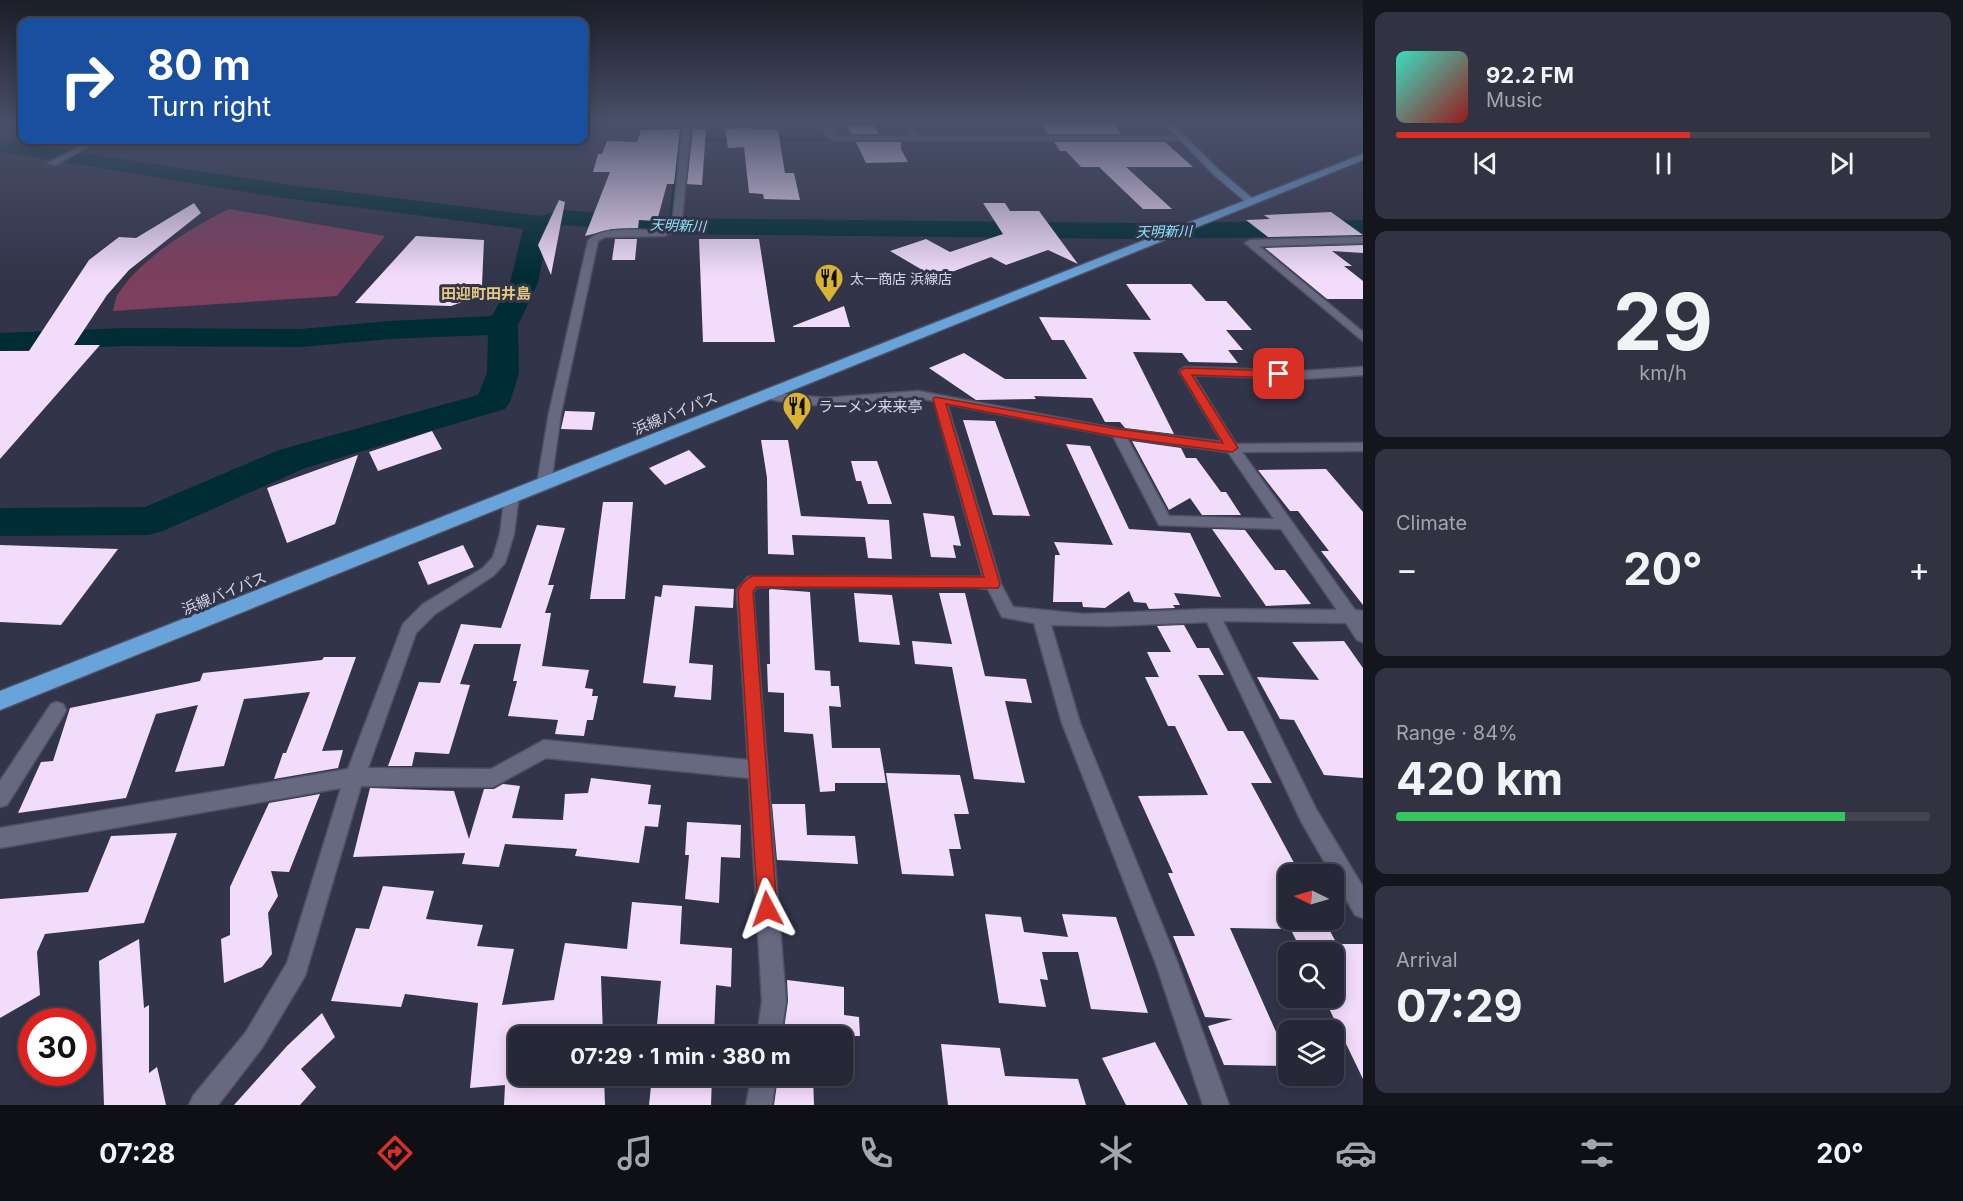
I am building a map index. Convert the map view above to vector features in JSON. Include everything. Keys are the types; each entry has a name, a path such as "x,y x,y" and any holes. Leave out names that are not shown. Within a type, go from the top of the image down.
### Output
{"highway":[{"name":"浜線バイパス","path":"0,701 1318,175"}],"main road":[{"path":"1219,175 1250,201"}],"street":[{"path":"544,484 555,413 593,241 597,236 605,234 673,232 677,226 682,175"},
{"path":"1346,240 1363,253"},
{"path":"1363,240 1250,243 1363,338"},
{"path":"1363,371 1302,375 1185,371 1232,448 1285,524 1357,617 1363,635"},
{"path":"768,395 796,402 860,400 918,393 1118,433 1232,448 1363,447"},
{"path":"939,399 993,584 1008,612 1041,620 1133,620 1212,615 1357,617"},
{"path":"1118,433 1164,521 1285,524"},
{"path":"202,1105 254,1040 297,968 342,812 409,629 429,609 488,572 500,559 507,534 512,495"},
{"path":"770,1026 774,1001 746,590 753,581 970,581 993,584"},
{"path":"1212,615 1310,816 1363,907"},
{"path":"1041,620 1071,723 1167,964 1216,1105"},
{"path":"0,798 57,710"},
{"path":"0,838 355,777 493,778 544,749 758,770"},
{"path":"759,1105 762,1086"}],"shaded area":[{"path":"229,209 385,236 337,296 113,311 118,294 153,256 184,234"}],"building":[{"path":"609,175 675,175 674,184 667,184 657,221 639,220 638,228 612,229 585,236"},
{"path":"688,175 703,175 702,185 687,184"},
{"path":"747,175 794,175 800,200 764,199 763,194 749,193"},
{"path":"1107,175 1134,175 1172,209 1143,209"},
{"path":"559,200 565,202 551,275 538,245"},
{"path":"194,203 201,213 129,270 107,295 74,345 100,345 0,459 0,351 29,351 89,260 119,237 136,238"},
{"path":"983,203 1005,203 1010,211 1039,211 1078,264 1048,250 1006,265 991,257 936,278 890,251 926,239 950,252 1003,234"},
{"path":"1331,212 1363,235 1268,237 1246,220 1270,219 1264,215"},
{"path":"416,236 484,240 482,285 468,300 451,306 355,303"},
{"path":"615,239 637,239 635,260 612,260"},
{"path":"699,239 759,239 775,342 703,342"},
{"path":"1363,245 1363,253 1332,251 1352,266 1344,266 1363,281 1363,299 1327,299 1265,248"},
{"path":"1126,284 1191,284 1206,301 1226,301 1252,330 1226,330 1243,350 1228,350 1238,363 1189,362 1182,353 1133,352 1174,434 1125,428 1120,422 1105,422 1092,398 1034,396 1036,399 976,400 929,368 964,353 1005,379 1087,379 1064,340 1052,340 1039,317 1151,320"},
{"path":"844,306 850,327 793,327 793,326"},
{"path":"565,411 595,412 592,430 561,429"},
{"path":"963,420 995,421 1030,516 993,515"},
{"path":"432,431 442,449 378,471 369,452"},
{"path":"761,440 788,440 801,516 889,520 892,559 868,558 865,537 792,535 794,555 768,554 767,478"},
{"path":"1132,441 1181,448 1186,458 1196,458 1221,492 1226,492 1241,515 1202,515 1190,498 1169,510"},
{"path":"1066,444 1090,446 1129,529 1190,533 1221,597 1174,593 1180,605 1173,605 1175,608 1149,609 1146,603 1134,602 1129,591 1105,608 1083,607 1082,602 1053,602 1055,555 1060,555 1054,542 1113,545"},
{"path":"689,450 706,467 665,485 649,468"},
{"path":"358,455 335,524 287,543 267,488"},
{"path":"851,461 877,461 892,504 868,504 861,481 856,481"},
{"path":"1326,469 1363,512 1363,605 1321,551 1329,551 1298,511 1290,511 1258,470"},
{"path":"603,502 633,502 625,599 590,599"},
{"path":"923,513 954,516 961,546 953,545 956,558 931,557"},
{"path":"537,525 565,528 548,585 554,585 545,613 551,613 542,666 589,670 585,688 593,689 592,696 598,696 593,720 587,720 584,736 555,734 558,720 508,716 517,681 513,681 521,644 474,644 460,684 470,685 449,754 415,752 412,766 388,766 419,682 440,683 461,624 501,628"},
{"path":"1212,529 1245,530 1275,570 1285,570 1311,604 1266,606"},
{"path":"0,545 118,549 61,625 0,622"},
{"path":"463,545 474,567 428,585 418,562"},
{"path":"663,585 734,589 733,608 695,606 689,663 713,665 711,700 674,697 676,686 643,683 655,596 661,597"},
{"path":"769,590 810,592 815,670 830,671 831,686 839,686 841,707 829,706 832,748 880,748 886,783 835,783 835,791 820,792 813,734 784,732 784,693 768,692"},
{"path":"854,593 892,595 900,645 859,642"},
{"path":"939,593 965,593 985,676 1026,679 1032,703 1005,701 1025,783 974,779 952,667 915,664 912,641 952,644"},
{"path":"1184,625 1197,648 1209,648 1224,675 1198,675 1228,731 1243,731 1272,783 1251,783 1295,864 1278,864 1278,929 1230,928 1278,1036 1278,1066 1224,1065 1208,1026 1233,1019 1205,1017 1173,936 1195,936 1168,873 1173,873 1138,796 1208,795 1175,726 1168,726 1145,677 1159,677 1147,652 1171,652 1157,626"},
{"path":"1344,641 1363,668 1363,778 1324,775 1294,720 1280,719 1257,677 1319,680 1292,642"},
{"path":"324,657 356,657 322,751 343,750 338,768 274,779 310,692 244,699 224,766 175,772 198,705 156,714 126,798 18,813 41,762 53,761 70,708 200,681 203,673 322,660"},
{"path":"886,773 960,775 969,814 954,814 961,849 949,849 954,876 902,874"},
{"path":"591,778 651,785 648,804 661,805 658,827 645,826 639,863 575,856 577,849 505,844 499,867 462,864 465,853 353,857 370,788 454,791 469,839 484,789 494,789 503,784 520,786 512,818 563,820 565,794 588,793"},
{"path":"320,794 289,872 271,871 278,896 268,913 272,954 262,967 224,983 221,939 230,935 230,887 269,803"},
{"path":"772,804 805,804 807,835 855,836 858,864 777,860"},
{"path":"687,822 741,825 740,858 721,857 719,903 685,899 689,855 685,855"},
{"path":"177,833 144,923 45,934 37,952 40,995 0,1018 0,899 88,892 111,836"},
{"path":"383,886 434,891 426,919 483,925 477,946 514,949 502,1005 554,1000 565,943 627,949 632,902 682,906 680,944 732,948 731,987 716,985 714,1026 657,1026 661,981 601,976 603,1026 508,1026 508,1086 604,1086 605,1105 504,1105 505,1085 470,1088 478,1003 405,994 401,1007 331,1001 356,928 369,929"},
{"path":"985,914 1021,917 1024,932 1068,937 1062,914 1116,917 1148,1013 1091,1009 1078,952 1042,952 1048,980 1040,979 1046,1007 999,1003"},
{"path":"1291,930 1329,930 1336,942 1297,942"},
{"path":"139,939 144,1008 149,1005 149,1073 157,1067 166,1105 104,1105 99,961"},
{"path":"1344,944 1363,944 1363,1079 1344,1040 1344,1020 1335,1020 1329,1008 1344,1008"},
{"path":"787,980 844,987 844,1015 859,1017 860,1036 853,1036 853,1026 784,1026 788,1001"},
{"path":"322,1013 335,1037 301,1069 316,1087 300,1105 234,1105 287,1046"},
{"path":"1155,1042 1188,1105 1126,1105 1102,1058"},
{"path":"941,1044 1000,1048 1005,1076 1078,1079 1086,1105 948,1105"},
{"path":"651,1086 712,1086 711,1105 649,1105"},
{"path":"777,1086 813,1086 814,1105 774,1105"}],"waterway":[{"name":"天明新川","path":"180,175 283,191 542,224 563,217 666,226 1136,231 1363,228"},
{"path":"666,226 671,220 676,175"},
{"path":"503,325 524,283 536,227 549,223"},
{"path":"0,342 124,337 301,338 389,330 503,325"},
{"path":"0,522 149,521 292,459 493,402 503,373 503,325"}],"place":[{"name":"太一商店 浜線店","path":"829,304"},
{"name":"ラーメン来来亭","path":"797,432"}],"district":[{"name":"田迎町田井島","path":"486,293"}],"route":[{"path":"767,909 746,590 753,581 970,581 993,584 939,399 1118,433 1232,448 1185,371 1279,374"}]}
